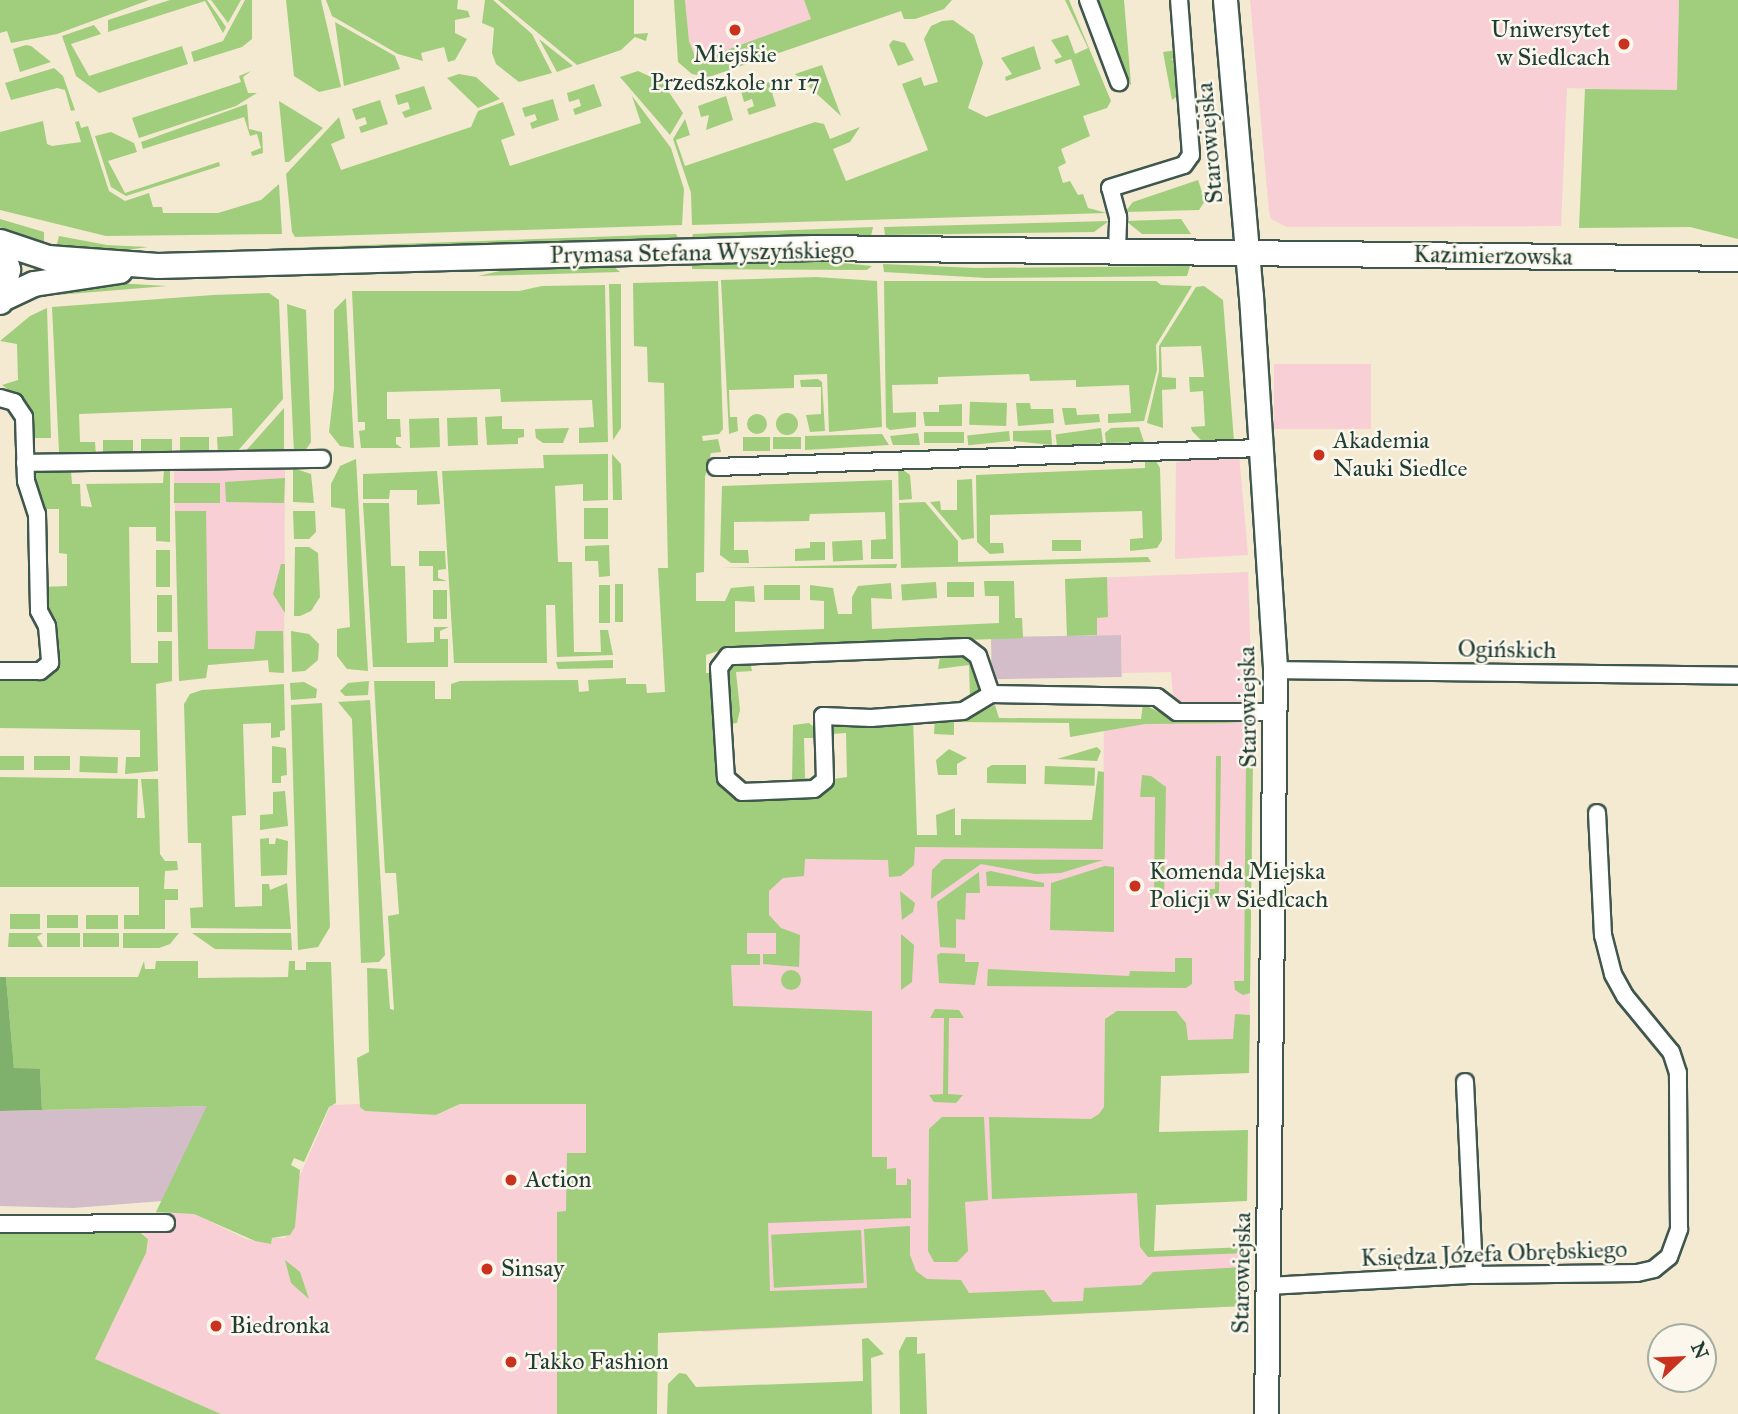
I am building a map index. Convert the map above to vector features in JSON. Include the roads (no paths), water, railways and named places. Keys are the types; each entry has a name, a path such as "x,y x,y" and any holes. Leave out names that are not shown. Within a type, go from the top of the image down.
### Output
{"main road":[{"name":"Starowiejska","path":"1226,0 1247,253 1275,670 1266,1414"},
{"name":"Prymasa Stefana Wyszyńskiego","path":"0,243 48,258 158,266 814,248 1247,253"},
{"path":"0,243 8,270 1,300"},
{"name":"Kazimierzowska","path":"1247,253 1738,259"},
{"name":"Prymasa Stefana Wyszyńskiego","path":"1,300 34,284 158,266"}],"street":[{"path":"1088,0 1119,82"},
{"path":"1117,251 1118,216 1110,188 1184,165 1191,155 1180,0"},
{"path":"0,398 14,402 23,411 25,463 37,514 39,611 47,626 50,663 40,671 0,671"},
{"path":"716,467 1261,448"},
{"path":"25,463 322,459"},
{"path":"991,694 978,656 966,647 728,656 719,668 726,778 742,792 814,789 825,780 823,716 872,718 963,710 991,694 1157,697 1178,712 1276,712"},
{"name":"Ogińskich","path":"1275,670 1738,676"},
{"name":"Księdza Józefa Obrębskiego","path":"1268,1286 1654,1269 1670,1257 1679,1229 1678,1073 1671,1052 1625,996 1613,974 1603,935 1597,813"},
{"path":"1465,1082 1474,1275"},
{"path":"0,1224 135,1220 166,1223"}],"place":[{"name":"Miejskie Przedszkole nr 17","path":"735,30"},
{"name":"Uniwersytet w Siedlcach","path":"1624,44"},
{"name":"Akademia Nauki Siedlce","path":"1319,455"},
{"name":"Komenda Miejska Policji w Siedlcach","path":"1135,886"},
{"name":"Action","path":"511,1180"},
{"name":"Sinsay","path":"487,1269"},
{"name":"Biedronka","path":"216,1326"},
{"name":"Takko Fashion","path":"511,1362"}]}
